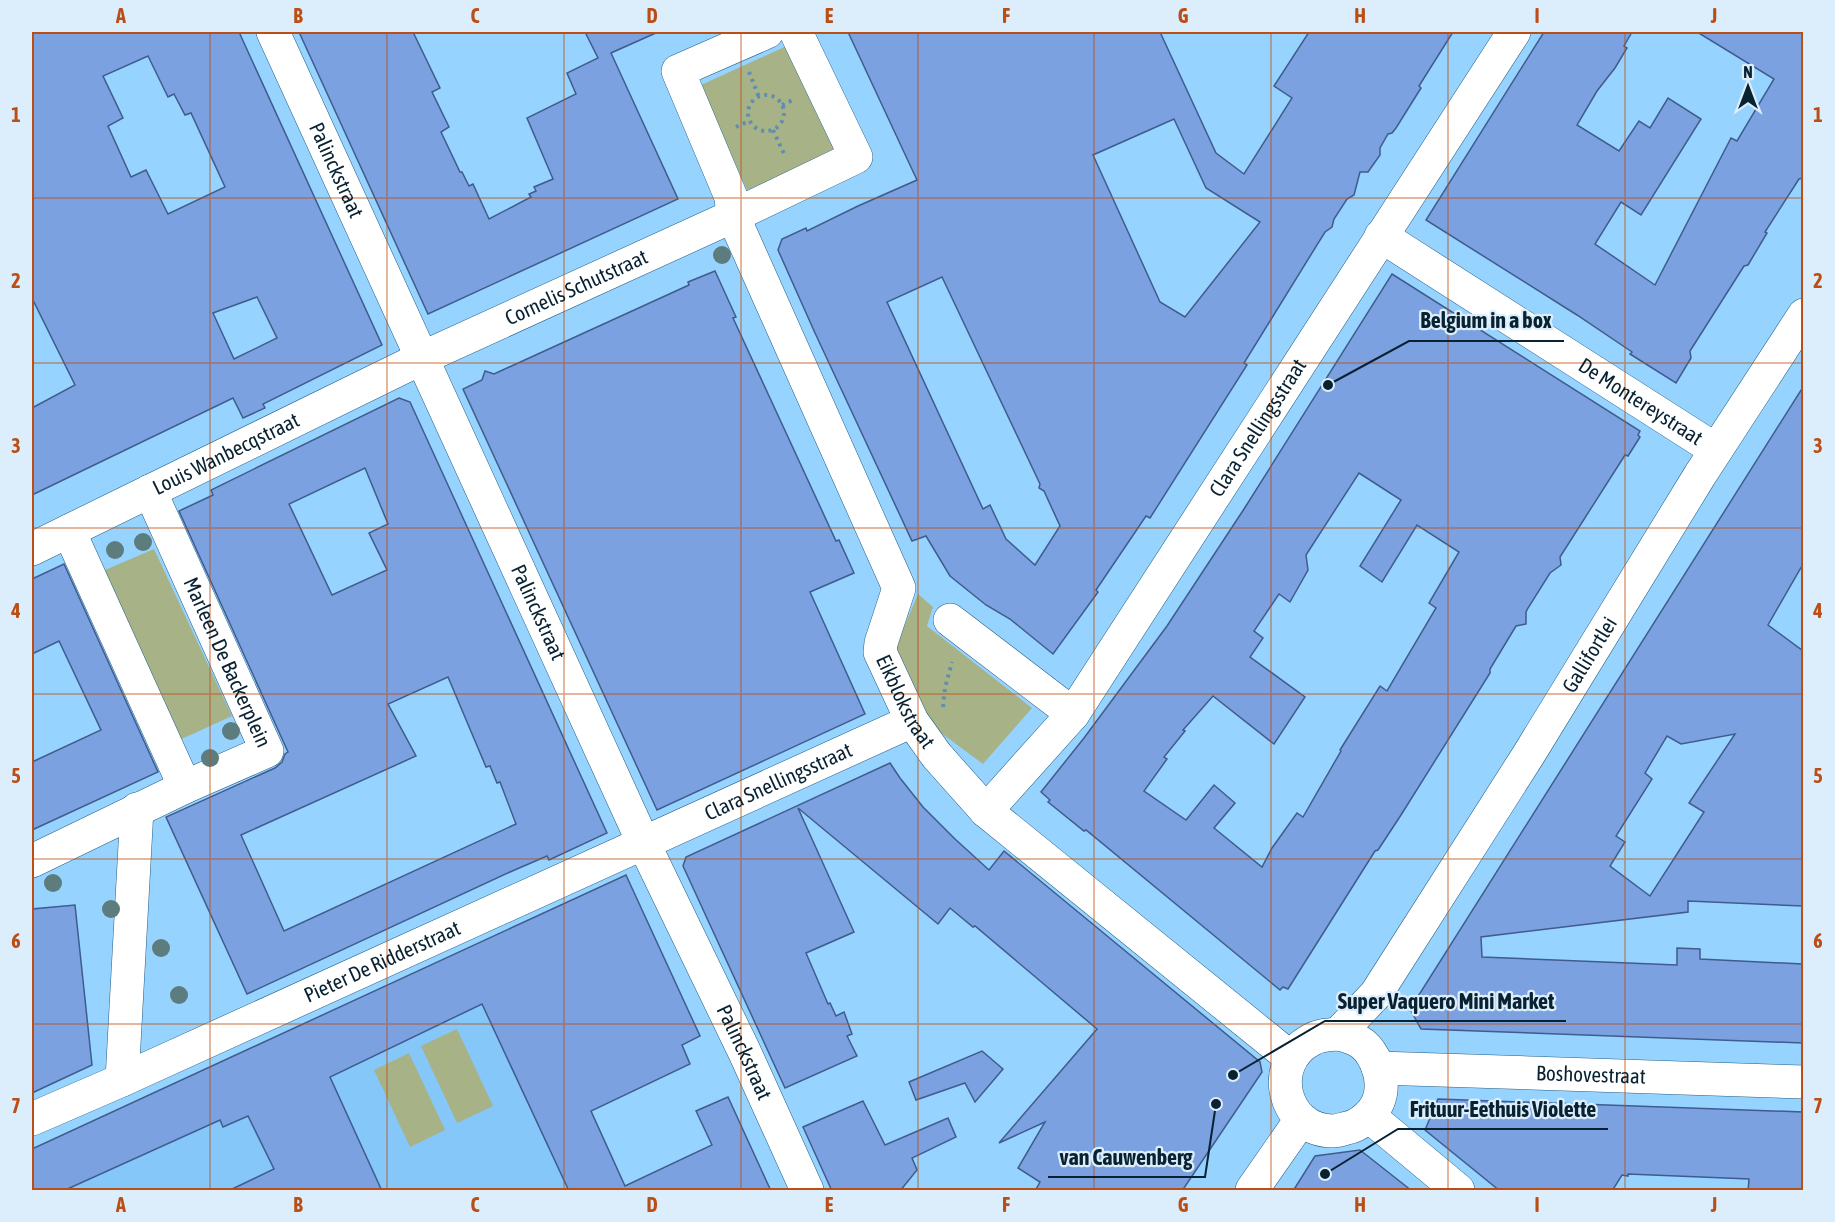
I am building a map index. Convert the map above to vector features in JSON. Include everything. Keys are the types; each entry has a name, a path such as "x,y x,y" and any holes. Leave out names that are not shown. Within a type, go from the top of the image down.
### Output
{"street":[{"name":"Palinckstraat","path":"273,32 643,842 746,1053 807,1191"},
{"path":"733,216 731,197 678,71 767,32"},
{"name":"Cornelis Schutstraat","path":"422,358 733,216 856,157 796,32"},
{"name":"Clara Snellingsstraat","path":"986,811 1073,714 1510,33"},
{"name":"Eikblokstraat","path":"733,216 899,588 880,652 912,721 938,756 986,811 1291,1058"},
{"name":"De Montereystraat","path":"1381,236 1716,450"},
{"name":"Gallifortlei","path":"1360,1049 1376,993 1529,754 1716,450 1803,315"},
{"name":"Louis Wanbecqstraat","path":"32,549 422,358"},
{"name":"Marleen De Backerplein","path":"32,861 137,809 267,751 150,491"},
{"path":"69,531 185,787"},
{"path":"953,622 1073,714"},
{"name":"Clara Snellingsstraat","path":"643,842 912,721"},
{"path":"122,1080 137,809"},
{"name":"Pieter De Ridderstraat","path":"32,1119 643,842"},
{"path":"1324,1035 1360,1049 1382,1075 1382,1090 1377,1105 1369,1116 1352,1127 1333,1131 1300,1121 1289,1104 1285,1088 1286,1073 1291,1058 1300,1047 1324,1035"},
{"name":"Boshovestraat","path":"1360,1049 1803,1082"},
{"path":"1369,1116 1458,1191"},
{"path":"1252,1191 1300,1121"}],"path":[{"path":"740,76 759,67"},
{"path":"757,97 774,97 782,105 783,117 778,126 767,131 755,128 748,118 749,106 757,97"},
{"path":"777,160 786,157"},
{"path":"938,756 945,688 956,647 953,622"}],"shaded area":[{"path":"507,929 625,1185 613,1190 32,1190 32,1149"}],"green space":[{"path":"791,44 840,151 747,190 701,85"},
{"path":"154,549 232,716 175,742 98,573"},
{"path":"918,594 933,607 927,626 1032,708 983,764 929,724 907,678 896,646"},
{"path":"457,1029 493,1106 457,1123 421,1046"},
{"path":"409,1053 445,1130 410,1147 374,1070"}],"building":[{"path":"32,32 239,32 382,345 263,404 265,408 243,418 233,398 32,495 32,408 75,385 32,298","holes":["148,56 168,97 174,94 185,115 191,113 225,187 168,214 146,170 131,177 108,126 123,118 103,76","257,297 277,338 234,359 213,313"]},
{"path":"299,32 413,32 440,88 432,92 449,127 441,132 460,172 469,186 473,184 489,219 531,197 529,194 536,191 534,187 553,179 527,118 576,94 567,73 598,58 585,32 658,32 611,53 678,199 428,314"},
{"path":"848,32 1160,32 1216,153 1244,174 1292,98 1274,86 1309,32 1453,32 1396,128 1388,134 1380,148 1380,155 1368,172 1360,172 1354,195 1347,199 1334,219 1332,227 1325,232 1244,363 1247,365 1150,518 1146,516 1096,590 1098,592 1053,654 1010,619 986,605 950,576 926,536 912,541 778,250 782,239 806,228 807,231 917,180","holes":["1174,119 1206,188 1260,222 1185,317 1160,302 1093,155","942,277 1040,484 1039,488 1044,491 1060,526 1035,565 1006,539 990,505 983,509 887,302"]},
{"path":"1544,32 1632,32 1624,46 1627,48 1577,125 1619,151 1639,121 1650,128 1668,98 1701,119 1641,215 1621,202 1595,244 1655,285 1731,138 1737,141 1774,79 1697,32 1803,32 1803,178 1799,179 1765,232 1767,233 1748,265 1744,266 1690,351 1691,358 1676,383 1630,354 1632,352 1577,315 1426,220"},
{"path":"715,271 736,317 733,318 836,541 839,540 854,573 810,592 865,714 657,810 463,389 482,380 485,371 494,374"},
{"path":"1392,274 1640,431 1638,435 1640,437 1628,456 1625,455 1560,557 1561,565 1550,573 1528,608 1526,624 1516,626 1490,669 1490,673 1401,815 1378,850 1375,851 1288,989 1283,987 1280,990 1086,830 1084,831 1048,802 1050,800 1041,792 1167,626 1244,509","holes":["1359,473 1401,500 1360,566 1382,582 1417,525 1459,552 1429,603 1436,608 1387,691 1380,686 1340,750 1303,817 1297,813 1272,848 1262,867 1214,828 1235,803 1214,785 1186,820 1144,791 1167,759 1164,757 1185,731 1183,730 1213,696 1274,744 1305,697 1250,657 1263,638 1254,631 1279,594 1290,602 1308,570 1306,555"]},
{"path":"1803,387 1803,564 1768,625 1803,651 1803,906 1688,901 1688,912 1481,937 1482,957 1677,965 1677,948 1700,949 1700,959 1803,964 1803,1043 1421,1029 1410,1009","holes":["1735,734 1689,803 1704,812 1650,896 1610,866 1625,842 1616,836 1652,779 1645,773 1667,736 1681,744"]},
{"path":"399,398 410,402 607,833 549,860 547,856 510,872 247,994 166,817 275,768 288,752 179,511 213,495 211,490","holes":["365,468 388,524 369,533 387,570 332,595 289,504","448,677 486,767 490,766 497,783 500,782 516,824 284,931 241,835 416,756 388,704"]},
{"path":"64,564 158,772 32,830 32,762 101,730 59,641 32,654 32,579"},
{"path":"890,763 923,807 989,870 1004,851 1260,1062 1262,1072 1182,1191 1035,1191 1040,1182 1018,1168 1045,1122 999,1143 1097,1029 975,926 973,927 950,908 938,924 798,808 854,932 806,953 828,1004 830,1003 836,1016 844,1012 852,1034 847,1036 857,1056 785,1088 683,866 686,857"},
{"path":"626,875 700,1036 682,1045 690,1064 591,1111 625,1186 712,1145 696,1111 728,1097 771,1191 569,1191 482,1004 330,1077 382,1191 228,1191 274,1169 248,1116 223,1127 220,1120 63,1191 32,1191 32,1149"},
{"path":"75,905 92,1065 32,1093 32,909"},
{"path":"982,1051 1003,1069 975,1102 965,1083 916,1100 909,1082"},
{"path":"1438,1099 1803,1112 1803,1191 1748,1191 1749,1179 1628,1174 1628,1176 1622,1175 1612,1191 1500,1191 1425,1130"},
{"path":"863,1101 885,1145 948,1118 956,1137 912,1158 917,1170 900,1191 832,1191 803,1127"},
{"path":"1360,1150 1412,1191 1293,1191 1315,1156"}],"place":[{"name":"Belgium in a box","path":"1328,385"},
{"name":"Super Vaquero Mini Market","path":"1233,1075"},
{"name":"van Cauwenberg","path":"1216,1104"},
{"name":"Frituur-Eethuis Violette","path":"1325,1174"}]}
